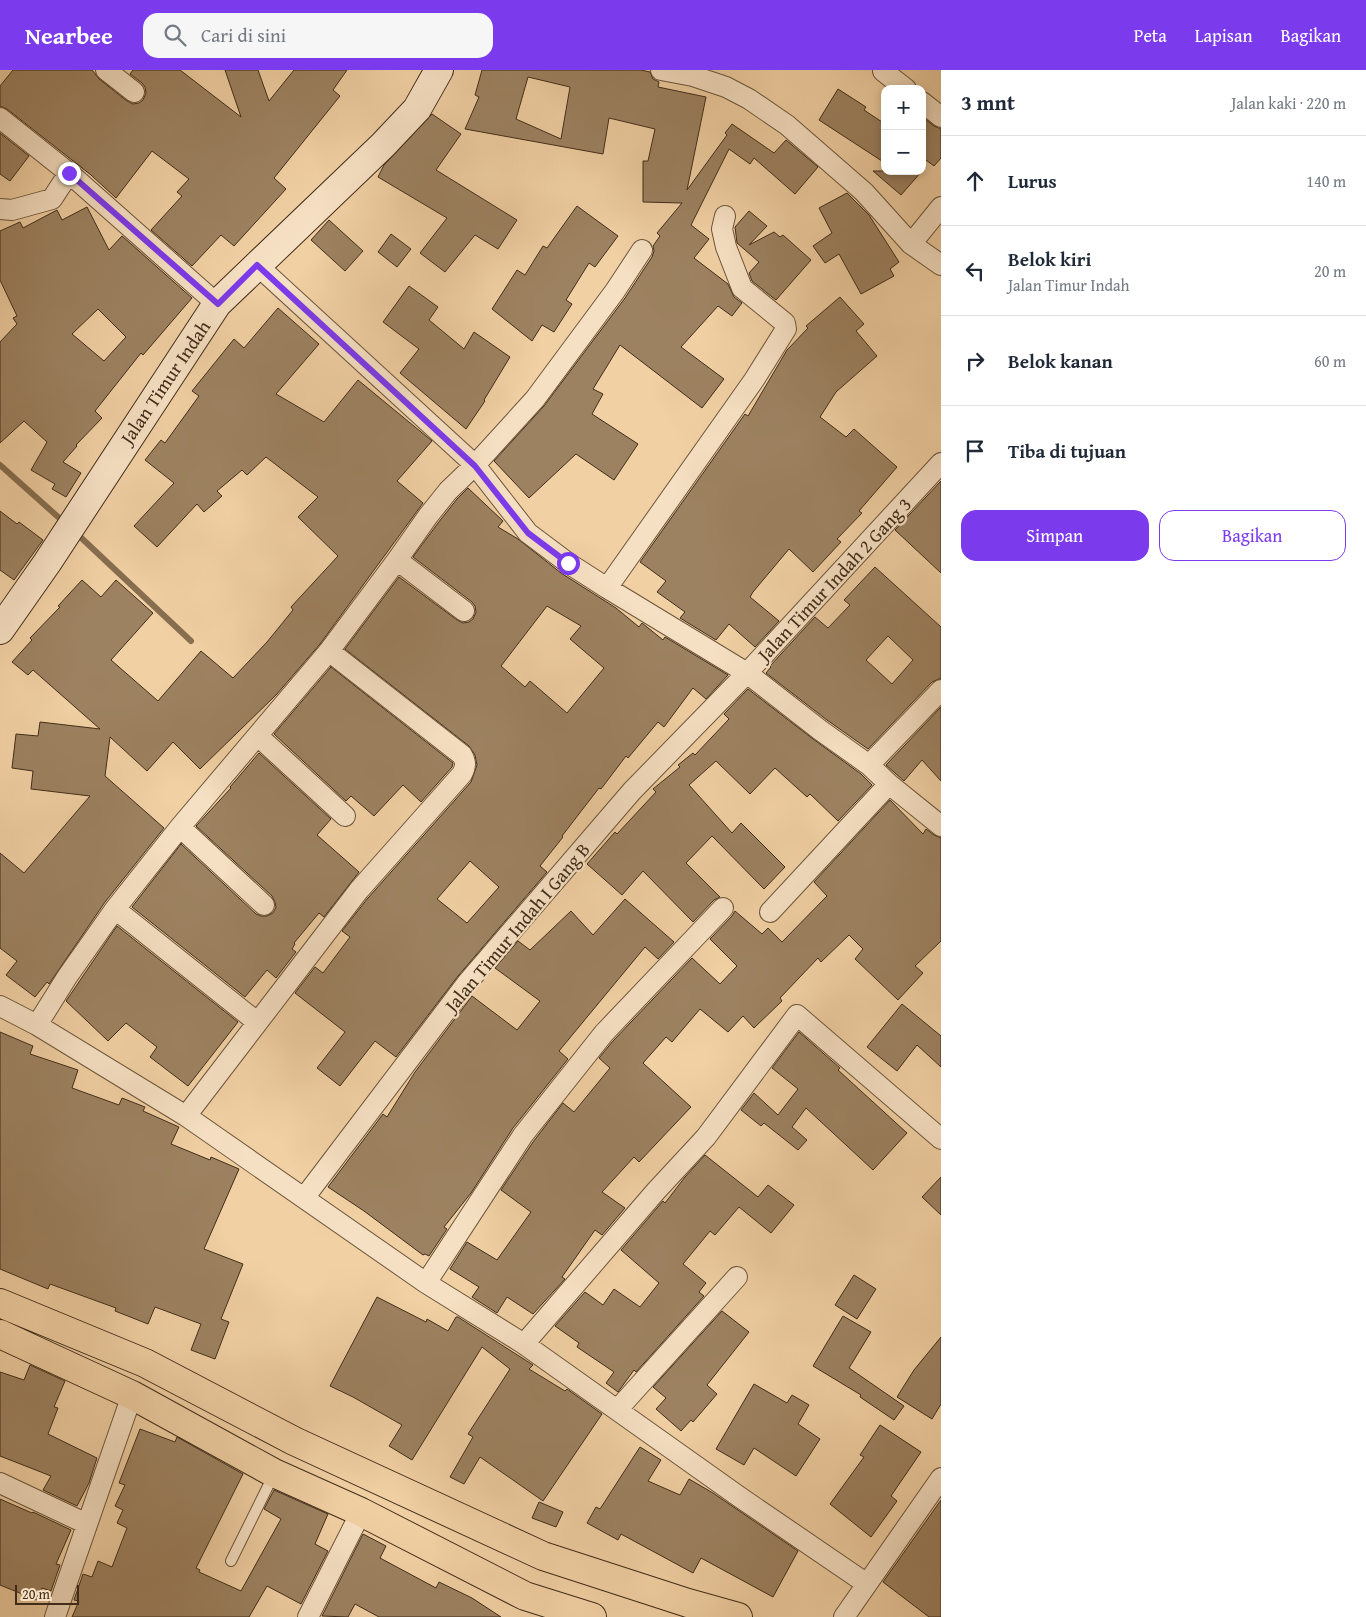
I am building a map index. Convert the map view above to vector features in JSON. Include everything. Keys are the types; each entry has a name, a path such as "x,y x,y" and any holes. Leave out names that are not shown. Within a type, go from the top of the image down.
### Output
{"main road":[{"path":"0,1303 145,1363 294,1441 543,1556 688,1603 738,1617"},
{"path":"0,1334 132,1395 274,1473 361,1512 525,1596 592,1617"},
{"path":"525,1596 543,1556"}],"street":[{"path":"106,70 134,92"},
{"name":"Jalan Timur Indah","path":"0,630 47,563 218,304 383,145 417,109 439,70"},
{"path":"661,70 694,73 726,86 787,125 864,192 911,244 941,265"},
{"path":"883,71 901,85"},
{"path":"926,105 941,117"},
{"path":"0,118 69,173 218,304"},
{"path":"0,209 12,210 52,199 69,173"},
{"path":"911,244 941,208"},
{"path":"607,588 754,380 786,329 785,323 742,288 726,247 722,229 725,216"},
{"path":"37,1025 67,976 115,909 180,826 329,651 398,560 433,509 448,491 475,466 535,399 615,291 642,250"},
{"path":"257,265 475,466 528,533 568,563 607,588 747,672 820,730 869,765 889,784 941,826"},
{"name":"Jalan Timur Indah 2 Gang 3","path":"747,672 941,463"},
{"path":"398,560 464,611"},
{"path":"186,1116 359,890 462,774 465,767 462,755 329,651"},
{"name":"Jalan Timur Indah I Gang B","path":"304,1198 467,984 632,791 747,672"},
{"path":"869,765 941,690"},
{"path":"258,736 344,816"},
{"path":"770,912 889,784"},
{"path":"180,826 264,905"},
{"path":"426,1283 523,1135 604,1033 723,908"},
{"path":"115,909 257,1022"},
{"path":"0,1006 37,1025 186,1116 426,1283 524,1344 867,1584"},
{"path":"524,1344 656,1191 706,1137 798,1015 941,1139"},
{"path":"617,1410 737,1277"},
{"path":"55,1617 132,1395"},
{"path":"844,1617 941,1478"},
{"path":"0,1483 87,1524"},
{"path":"308,1617 361,1512"}],"lane":[{"path":"231,1561 274,1473"}],"building":[{"path":"13,70 92,70 99,79 133,104 143,100 146,93 142,83 130,74 133,70 180,70 241,117 225,70 258,70 269,101 294,70 347,70 333,90 340,96 274,178 286,189 234,246 221,235 192,266 151,230 182,196 177,192 189,179 152,151 116,198 91,175 7,109 0,106 0,86"},
{"path":"482,70 641,70 650,72 653,79 659,82 658,87 706,97 687,190 727,135 725,133 732,124 774,153 786,140 818,167 795,194 754,158 750,164 729,149 691,225 709,239 694,258 728,284 734,297 742,303 732,316 718,306 681,347 724,379 702,408 620,345 593,389 603,394 592,414 638,444 614,480 576,454 529,498 494,461 544,406 625,298 652,257 653,246 660,236 657,233 682,203 643,202 643,161 648,161 655,129 609,118 603,154 465,129 479,97 475,95","holes":["528,77 570,87 561,139 516,119"]},
{"path":"838,89 866,107 864,110 881,121 881,160 819,120"},
{"path":"432,114 461,134 436,170 517,220 498,249 475,235 445,272 420,253 447,218 378,177 384,165"},
{"path":"926,120 941,129 941,158 934,166 926,160"},
{"path":"0,133 29,156 10,181 0,174"},
{"path":"873,171 881,171 881,175 918,175 901,195"},
{"path":"847,193 869,215 899,262 890,269 894,276 861,294 839,254 825,263 813,246 832,233 819,208"},
{"path":"577,206 618,236 595,267 589,263 566,300 572,304 554,332 542,325 532,341 492,309 517,270 525,275 543,246 547,248"},
{"path":"87,207 109,250 122,236 192,298 143,355 141,353 95,411 102,418 76,445 63,462 81,473 66,497 52,489 55,484 31,470 47,442 24,421 0,443 0,342 17,324 13,318 17,316 0,280 0,231 20,222 23,228 57,210 62,220","holes":["98,309 126,337 104,361 72,334"]},
{"path":"749,211 767,226 749,245 774,232 780,237 783,235 811,260 776,300 752,281 749,273 759,262 737,243 735,227"},
{"path":"329,220 363,251 345,271 311,240"},
{"path":"391,234 411,249 397,267 378,252"},
{"path":"409,286 438,307 429,320 464,349 474,332 510,357 485,401 466,429 400,373 419,349 383,322"},
{"path":"840,297 864,324 856,331 877,356 836,392 820,417 846,437 854,429 897,467 859,511 862,513 837,539 841,542 813,572 789,549 753,592 750,597 779,621 755,647 729,624 716,640 680,618 685,612 657,592 666,581 640,562 745,414 748,416 787,350 808,328 806,326"},
{"path":"278,308 319,344 276,394 324,422 358,380 432,441 397,481 423,503 320,644 276,695 200,769 173,742 147,771 110,737 105,776 164,828 105,902 49,984 47,982 35,997 6,975 17,961 0,948 0,853 24,873 90,796 31,789 33,771 12,768 16,734 38,736 40,722 100,729 33,670 28,675 12,662 32,640 30,638 60,607 58,606 82,580 101,597 116,580 153,613 111,660 158,701 201,651 233,678 267,642 293,610 291,607 338,556 298,517 318,497 266,457 247,475 242,470 217,491 222,496 204,512 197,504 157,547 134,526 174,483 145,460 161,440 165,443 199,396 192,391 234,339 244,348"},
{"path":"941,481 941,573 895,530"},
{"path":"468,488 503,521 498,527 518,539 561,573 616,608 639,627 642,623 663,640 665,637 728,675 706,699 693,688 664,727 658,722 628,758 626,756 601,789 599,788 540,866 547,872 458,976 396,1057 375,1041 340,1086 317,1068 345,1032 295,993 315,967 323,973 350,937 342,931 368,898 471,782 477,765 475,755 469,746 345,649 399,577 457,620 463,623 473,619 476,612 472,602 413,557 457,499","holes":["547,606 581,626 570,639 604,668 567,713 530,681 525,687 501,666","470,861 499,887 467,923 437,899"]},
{"path":"0,511 17,524 19,522 43,540 14,580 0,570"},
{"path":"875,567 941,627 941,678 932,682 868,749 766,673 770,666 815,617 828,628 850,605 844,600","holes":["888,636 913,660 892,684 866,660"]},
{"path":"331,667 453,763 452,767 421,802 403,785 374,816 351,796 346,801 274,734"},
{"path":"748,689 861,774 872,785 838,821 810,794 807,797 775,768 750,794 716,761 689,785 732,833 741,823 785,867 764,889 712,836 686,863 720,897 714,900 693,922 643,871 622,895 587,864 615,832 617,834 656,792 653,789 680,767 678,765 693,753 695,755 729,719 724,714"},
{"path":"941,707 941,781 922,760 904,781 886,765"},
{"path":"259,753 331,819 317,835 359,872 324,917 319,913 294,943 292,949 296,952 276,978 267,970 245,997 132,907 181,844 256,914 267,916 273,913 276,907 272,896 196,826 231,788"},
{"path":"890,800 923,834 926,829 941,838 941,941 915,966 923,973 898,1000 855,959 863,949 849,935 821,962 818,958 780,998 782,1001 754,1028 743,1016 728,1032 700,1009 672,1042 666,1037 643,1063 691,1107 639,1162 634,1157 602,1192 625,1208 602,1235 595,1230 562,1277 565,1279 533,1314 507,1297 497,1313 472,1297 479,1287 450,1269 467,1242 497,1260 531,1212 501,1190 533,1142 563,1103 574,1112 610,1068 599,1058 613,1041 692,958 720,984 737,966 710,939 735,911 762,934 768,928 782,942 827,896 814,882"},
{"path":"625,899 674,942 658,959 645,947 559,1051 568,1059 513,1128 471,1193 444,1227 447,1229 429,1256 423,1255 328,1187 383,1114 387,1117 415,1072 472,996 517,1030 540,1001 495,968 518,941 530,950 571,911 593,935"},
{"path":"117,926 238,1022 188,1086 150,1057 157,1047 126,1023 108,1041 66,1001"},
{"path":"902,1004 941,1036 941,1067 917,1045 897,1071 867,1047"},
{"path":"0,1032 33,1046 30,1054 78,1070 72,1088 119,1105 122,1098 145,1107 143,1111 179,1127 171,1144 210,1160 211,1157 239,1169 204,1249 243,1264 221,1319 229,1322 215,1359 191,1350 201,1324 155,1307 148,1324 115,1311 116,1308 50,1284 48,1289 0,1269"},
{"path":"799,1032 840,1068 838,1070 907,1133 873,1170 806,1108 792,1127 807,1140 798,1150 764,1123 761,1126 741,1110 754,1093 778,1115 798,1089 772,1068"},
{"path":"705,1155 758,1197 768,1185 794,1205 771,1233 739,1207 715,1235 710,1231 683,1264 706,1283 699,1292 704,1296 636,1372 634,1370 618,1392 606,1383 614,1372 577,1347 579,1343 555,1326 585,1292 603,1305 614,1289 640,1307 659,1283 621,1250 663,1201 665,1203"},
{"path":"941,1177 941,1215 922,1197"},
{"path":"854,1275 876,1289 857,1319 835,1305"},
{"path":"377,1297 426,1322 427,1319 448,1331 456,1317 458,1317 533,1365 529,1369 565,1391 567,1389 602,1414 543,1501 480,1457 464,1484 450,1477 473,1437 468,1434 510,1369 482,1347 412,1460 389,1446 402,1425 330,1386"},
{"path":"722,1311 749,1332 707,1385 717,1394 693,1422 691,1420 681,1431 656,1409 666,1398 653,1387"},
{"path":"843,1316 871,1332 849,1368 904,1406 894,1420 860,1397 861,1395 813,1366"},
{"path":"941,1337 941,1404 932,1419 897,1397 914,1370"},
{"path":"30,1365 65,1381 54,1407 58,1408 48,1434 97,1458 89,1483 77,1506 43,1490 51,1476 0,1456 0,1372 24,1380"},
{"path":"754,1384 787,1403 792,1395 809,1405 798,1424 820,1439 796,1476 754,1448 744,1465 716,1449"},
{"path":"880,1425 921,1452 891,1496 897,1501 871,1537 830,1504 864,1457 860,1455"},
{"path":"140,1429 175,1442 177,1437 243,1474 196,1568 200,1570 199,1572 241,1591 281,1519 264,1509 274,1490 328,1514 315,1544 328,1551 301,1604 267,1586 249,1617 72,1617 79,1601 74,1600 83,1574 92,1577 98,1561 112,1567 127,1528 117,1523 123,1510 115,1506 125,1485 119,1483"},
{"path":"640,1447 661,1460 648,1481 680,1495 689,1479 713,1493 798,1551 773,1597 701,1558 693,1573 621,1534 618,1540 587,1523 596,1507 600,1509"},
{"path":"0,1499 71,1530 56,1564 60,1565 51,1591 42,1588 37,1600 0,1585"},
{"path":"941,1500 941,1617 929,1617 883,1582"},
{"path":"539,1502 563,1512 556,1527 532,1518"},
{"path":"363,1534 386,1546 380,1558 436,1588 439,1582 472,1598 501,1617 379,1617 355,1604 348,1617 322,1616"}],"waterway":[{"path":"0,465 66,524"},
{"path":"75,532 191,641"}],"route":[{"path":"69,173 218,304 257,265 475,466 528,533 568,563"}]}
